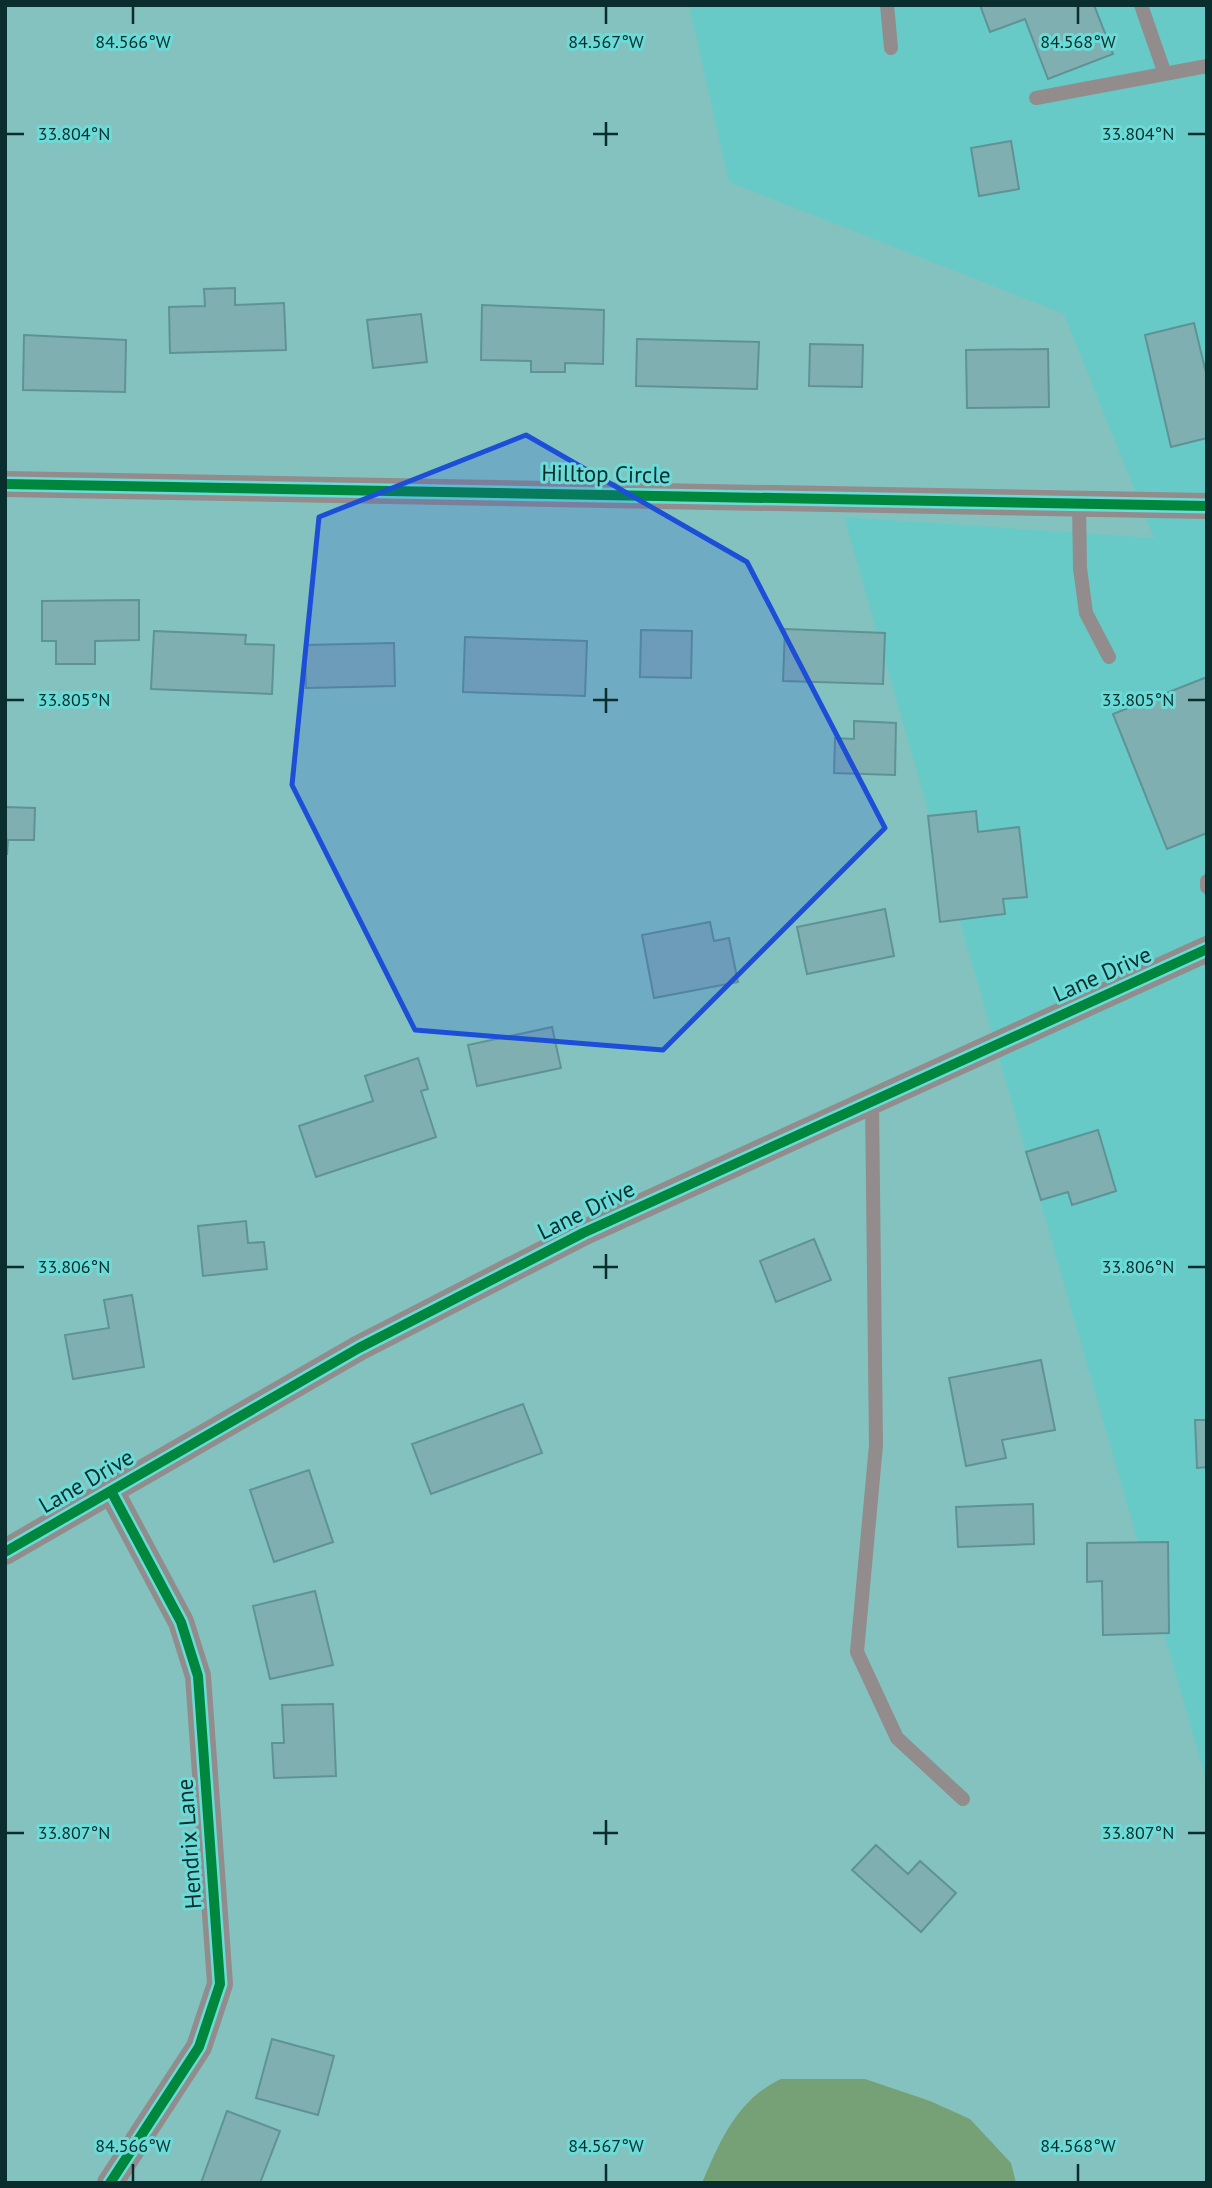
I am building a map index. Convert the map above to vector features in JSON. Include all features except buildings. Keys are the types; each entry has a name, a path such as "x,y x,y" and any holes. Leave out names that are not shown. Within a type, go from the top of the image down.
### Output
{"street":[{"name":"Hilltop Circle","path":"5,484 1207,506"},
{"name":"Lane Drive","path":"5,1552 392,1330 583,1233 1207,949"},
{"name":"Hendrix Lane","path":"110,2183 199,2047 220,1984 198,1676 181,1622 111,1491"}],"lane":[{"path":"887,5 891,48"},
{"path":"1141,5 1165,74"},
{"path":"1036,98 1207,66"},
{"path":"1079,504 1080,568 1086,612 1109,657"},
{"path":"1207,881 1207,887"},
{"path":"872,1102 876,1445 857,1651 897,1738 962,1799"}],"highlighted area":[{"path":"526,435 747,562 885,828 663,1050 415,1030 292,785 319,517"}],"shaded area":[{"path":"689,5 1207,5 1207,1783 844,517 1154,538 1064,314 729,182"},
{"path":"781,2079 865,2079 930,2101 970,2119 1011,2163 1016,2183 702,2183 732,2122 753,2098"}],"cycle path":[{"path":"5,484 1207,506"},
{"path":"5,1552 359,1348 583,1233 1207,949"},
{"path":"110,2183 199,2047 220,1984 198,1676 181,1622 111,1491"}]}
